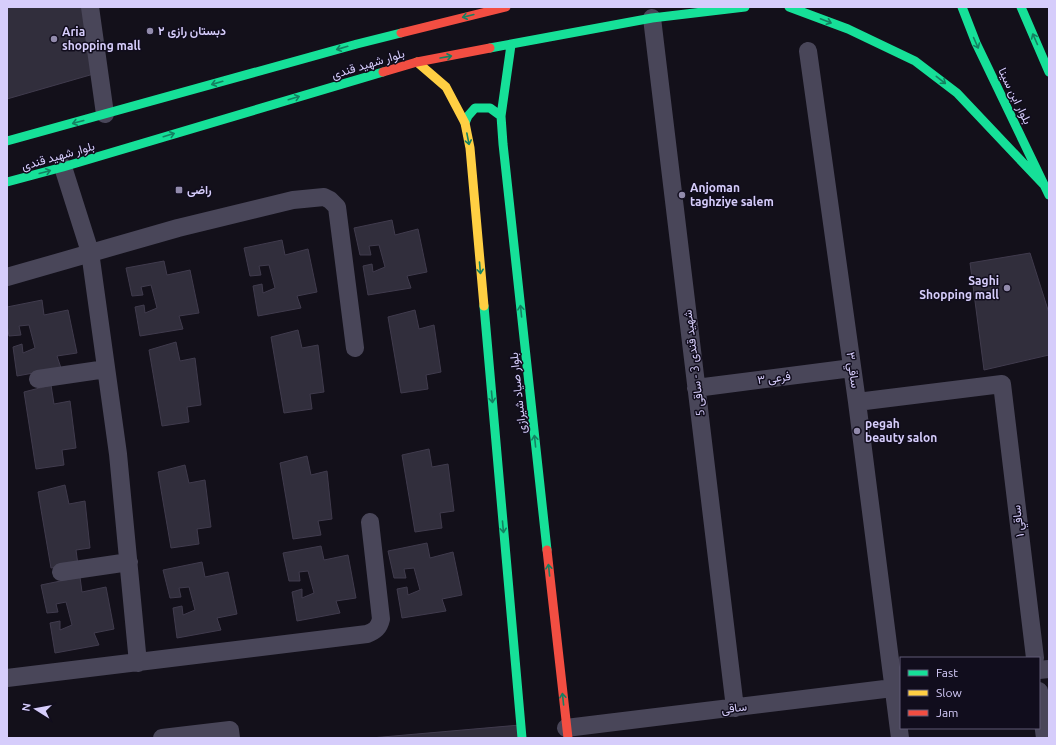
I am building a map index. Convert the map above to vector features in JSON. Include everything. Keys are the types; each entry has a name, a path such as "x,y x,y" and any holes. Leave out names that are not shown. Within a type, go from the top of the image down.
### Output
{"main road":[{"name":"بلوار شهید قندی","path":"7,141 357,44 506,7"},
{"name":"بلوار شهید قندی","path":"7,182 63,167 417,62 652,18 745,7"},
{"path":"789,7 848,29 915,61 957,93 1044,185"},
{"name":"بلوار ابن سینا","path":"962,7 976,43 1049,195"},
{"path":"1021,7 1049,72"},
{"name":"بلوار صیاد شیرازی","path":"511,45 501,116 567,733"},
{"path":"417,62 446,87 465,123 470,148 522,738"},
{"path":"465,123 468,116 475,108 486,107 495,110 501,116"}],"street":[{"path":"90,7 105,114"},
{"name":"شهید قندی 3 - ساقی 5","path":"652,18 735,708"},
{"name":"ساقي ۳","path":"808,51 898,688 900,738"},
{"path":"63,167 90,252 118,454 138,663"},
{"path":"7,276 178,228 293,200 324,197 330,200 337,208 355,348"},
{"name":"فرعی ۳","path":"696,388 852,368"},
{"path":"38,379 106,369"},
{"name":"ساقي ۱","path":"857,402 1002,384 1035,657"},
{"path":"7,678 367,634 374,631 380,626 381,619 370,522"},
{"path":"61,572 128,562"},
{"name":"ساقی","path":"567,733 735,708 898,688"},
{"path":"1040,700 1044,738"},
{"path":"162,738 230,730 231,738"}],"building":[{"name":"Aria shopping mall","path":"7,7 97,7 104,71 7,99"},
{"path":"392,220 395,235 418,229 427,272 407,276 411,288 368,295 363,266 372,264 373,272 385,267 379,245 369,246 371,255 360,255 354,228"},
{"path":"282,240 285,255 308,249 317,292 297,296 301,308 258,316 253,286 262,284 263,293 275,288 269,265 259,266 261,275 250,276 244,248"},
{"name":"Saghi Shopping mall","path":"1030,253 1049,313 1049,355 984,370 970,263"},
{"path":"164,261 167,275 190,270 199,313 179,316 183,329 140,336 135,307 144,305 145,313 157,308 151,285 141,287 143,295 132,296 126,268"},
{"path":"42,300 44,315 68,310 77,353 57,356 61,368 17,376 13,347 22,344 23,353 35,348 29,325 19,326 21,335 9,336 7,325 7,307"},
{"path":"415,310 419,329 434,325 441,372 426,375 428,389 401,393 388,317"},
{"path":"298,330 302,348 318,345 324,392 310,394 312,409 284,413 271,337"},
{"path":"176,342 180,361 195,358 201,405 187,407 189,422 162,426 149,350"},
{"path":"51,385 54,404 70,401 76,448 62,450 64,465 36,469 24,392"},
{"path":"429,449 432,467 448,464 454,511 440,513 442,528 415,532 402,455"},
{"path":"307,456 311,475 327,471 332,519 318,521 321,535 293,539 280,463"},
{"path":"185,465 189,483 205,480 211,527 197,529 199,544 171,548 158,472"},
{"path":"65,485 69,504 85,501 90,548 76,550 78,565 51,568 38,492"},
{"path":"427,543 430,558 453,552 462,595 442,599 446,611 402,618 397,589 407,587 408,595 420,590 414,568 404,569 406,578 394,578 388,551"},
{"path":"321,546 324,560 348,555 356,598 336,601 340,613 297,621 292,592 302,589 302,598 314,593 308,571 299,572 300,581 289,581 283,553"},
{"path":"202,562 205,577 228,572 237,614 217,618 221,630 177,638 173,608 182,606 183,615 195,610 189,587 179,588 181,597 170,598 163,570"},
{"path":"80,577 82,592 106,587 114,629 94,633 99,645 55,653 50,623 60,621 60,630 72,625 66,602 56,604 58,612 47,613 41,585"},
{"path":"520,725 522,738 371,738"}],"traffic: fast":[{"path":"490,48 652,18 745,7"},
{"path":"789,7 848,29 915,61 957,93 1044,185"},
{"path":"962,7 976,43 1049,195"},
{"path":"1021,7 1049,72"},
{"path":"7,141 401,33"},
{"path":"511,45 501,116 547,550"},
{"path":"7,182 63,167 383,72"},
{"path":"465,123 468,116 475,108 490,108 501,116"},
{"path":"484,306 522,738"}],"traffic: slow":[{"path":"417,62 446,87 465,123 470,148 484,306"}],"traffic: jam":[{"path":"401,33 506,7"},
{"path":"383,72 417,62 490,48"},
{"path":"547,550 568,738"}],"place":[{"name":"دبستان رازی ۲","path":"150,31"},
{"name":"Aria shopping mall","path":"54,39"},
{"name":"راضی","path":"179,190"},
{"name":"Anjoman taghziye salem","path":"682,195"},
{"name":"Saghi Shopping mall","path":"1007,288"},
{"name":"pegah beauty salon","path":"857,431"}]}
